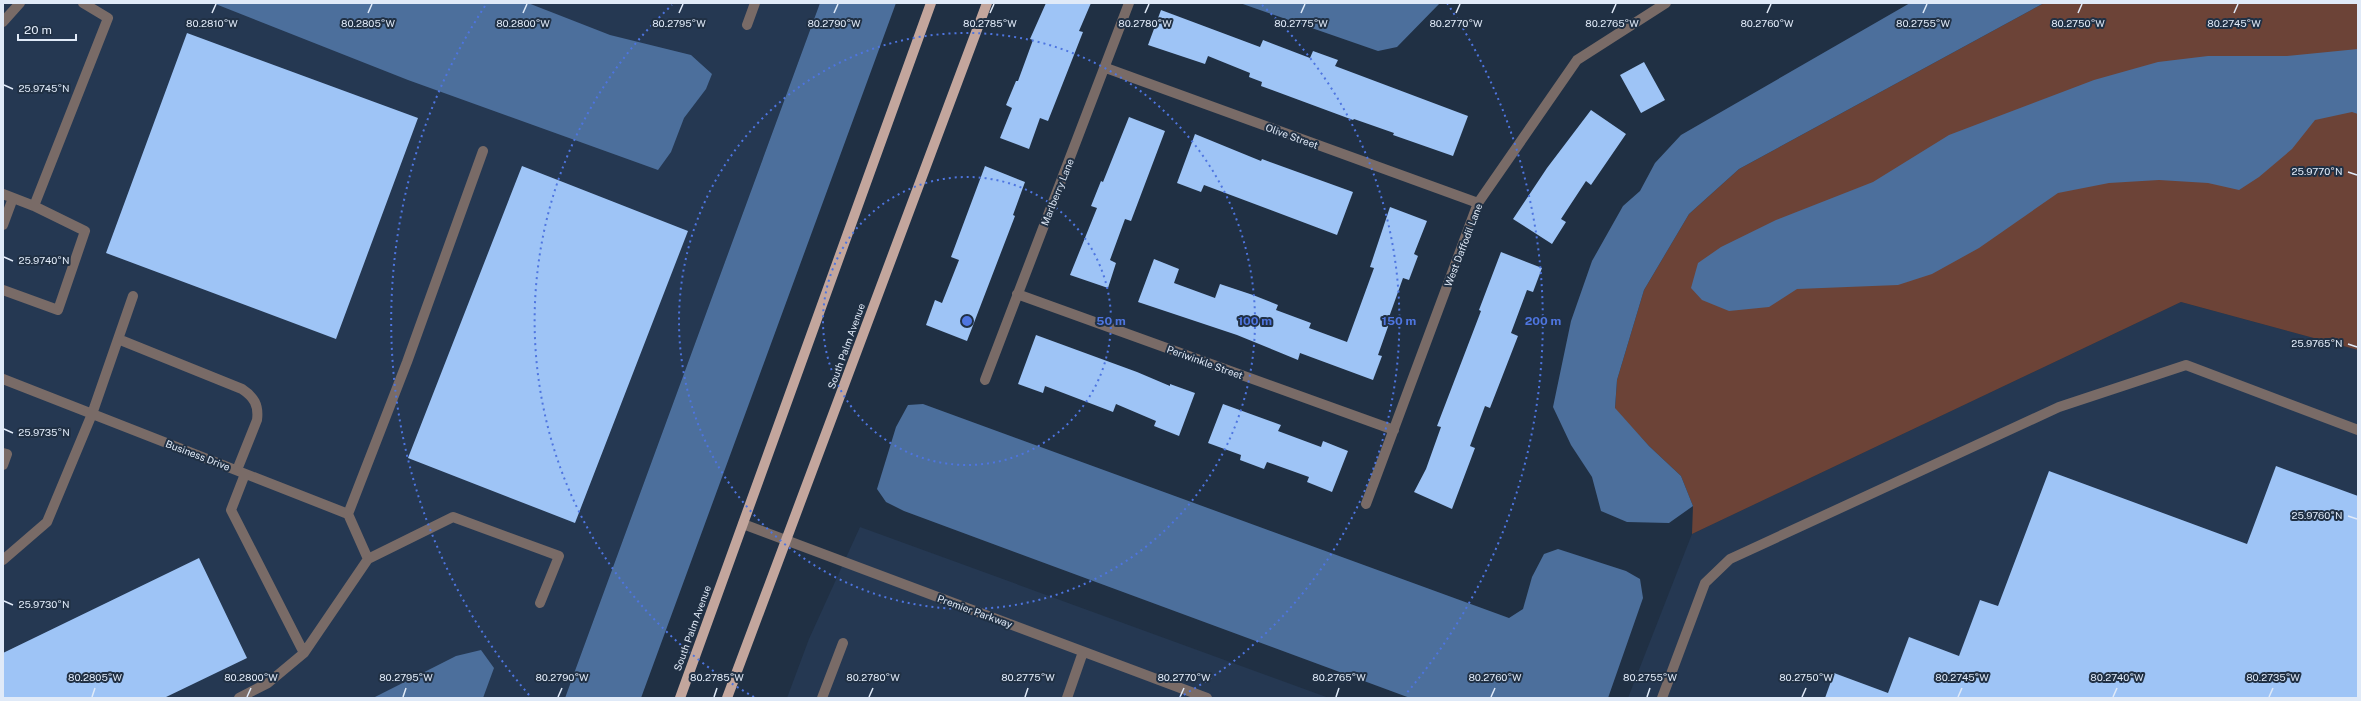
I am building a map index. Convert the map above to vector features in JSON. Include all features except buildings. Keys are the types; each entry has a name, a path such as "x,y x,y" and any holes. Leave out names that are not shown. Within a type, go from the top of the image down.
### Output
{"main road":[{"name":"South Palm Avenue","path":"680,698 932,3"},
{"name":"South Palm Avenue","path":"727,698 987,3"}],"street":[{"path":"3,22 20,3"},
{"path":"34,206 108,18 83,3"},
{"path":"747,25 755,3"},
{"name":"Marlberry Lane","path":"985,380 1017,294 1106,68 1129,3"},
{"name":"West Daffodil Lane","path":"1366,504 1478,204 1577,60 1666,3"},
{"name":"Olive Street","path":"1106,68 1478,204"},
{"path":"368,559 348,514 407,362 483,150"},
{"path":"3,194 34,206 85,231 58,310 3,290"},
{"path":"3,225 13,198"},
{"name":"Periwinkle Street","path":"1017,294 1394,430"},
{"path":"3,560 47,522 92,414 133,296"},
{"path":"118,339 242,389 250,394 256,401 258,411 257,420 231,510 304,652"},
{"path":"1662,698 1705,583 1730,560 2060,408 2186,364 2358,430"},
{"name":"Business Drive","path":"3,379 348,514"},
{"path":"3,453 7,454 3,465"},
{"path":"239,698 268,683 304,652 368,559 453,516 559,556 540,603"},
{"name":"Premier Parkway","path":"743,524 1207,698"},
{"path":"822,698 843,643"},
{"path":"1067,698 1083,652"}],"shaded area":[{"path":"3,3 820,3 565,698 3,698"},
{"path":"213,3 528,3 610,35 691,55 712,74 706,89 684,118 671,152 658,170 408,80"},
{"path":"820,3 896,3 641,698 565,698"},
{"path":"1240,3 1440,3 1397,47 1378,51"},
{"path":"1910,3 2044,3 1739,169 1689,214 1644,290 1617,380 1615,408 1649,446 1681,476 1693,506 1669,523 1627,522 1601,511 1592,477 1571,445 1553,407 1571,321 1592,261 1623,206 1640,191 1655,163 1681,135"},
{"path":"2044,3 2358,3 2358,350 2181,302 1692,534 1693,506 1681,476 1649,446 1615,409 1617,380 1644,290 1689,214 1739,169"},
{"path":"2358,49 2358,114 2352,112 2315,120 2292,149 2259,177 2239,190 2208,183 2159,180 2109,183 2058,193 1979,248 1932,274 1898,285 1797,289 1769,307 1729,311 1702,300 1691,288 1698,263 1721,247 1776,220 1873,182 1949,135 2094,80 2158,62 2208,56 2287,56"},
{"path":"2181,302 2358,350 2358,698 1628,698 1692,534"},
{"path":"923,404 1509,618 1523,609 1532,577 1544,554 1558,549 1626,571 1640,579 1643,598 1608,698 1410,698 904,511 886,502 877,489 896,427 908,405"},
{"path":"860,527 1329,698 787,698 809,639"},
{"path":"481,650 494,668 483,698 373,698 456,656"}]}
